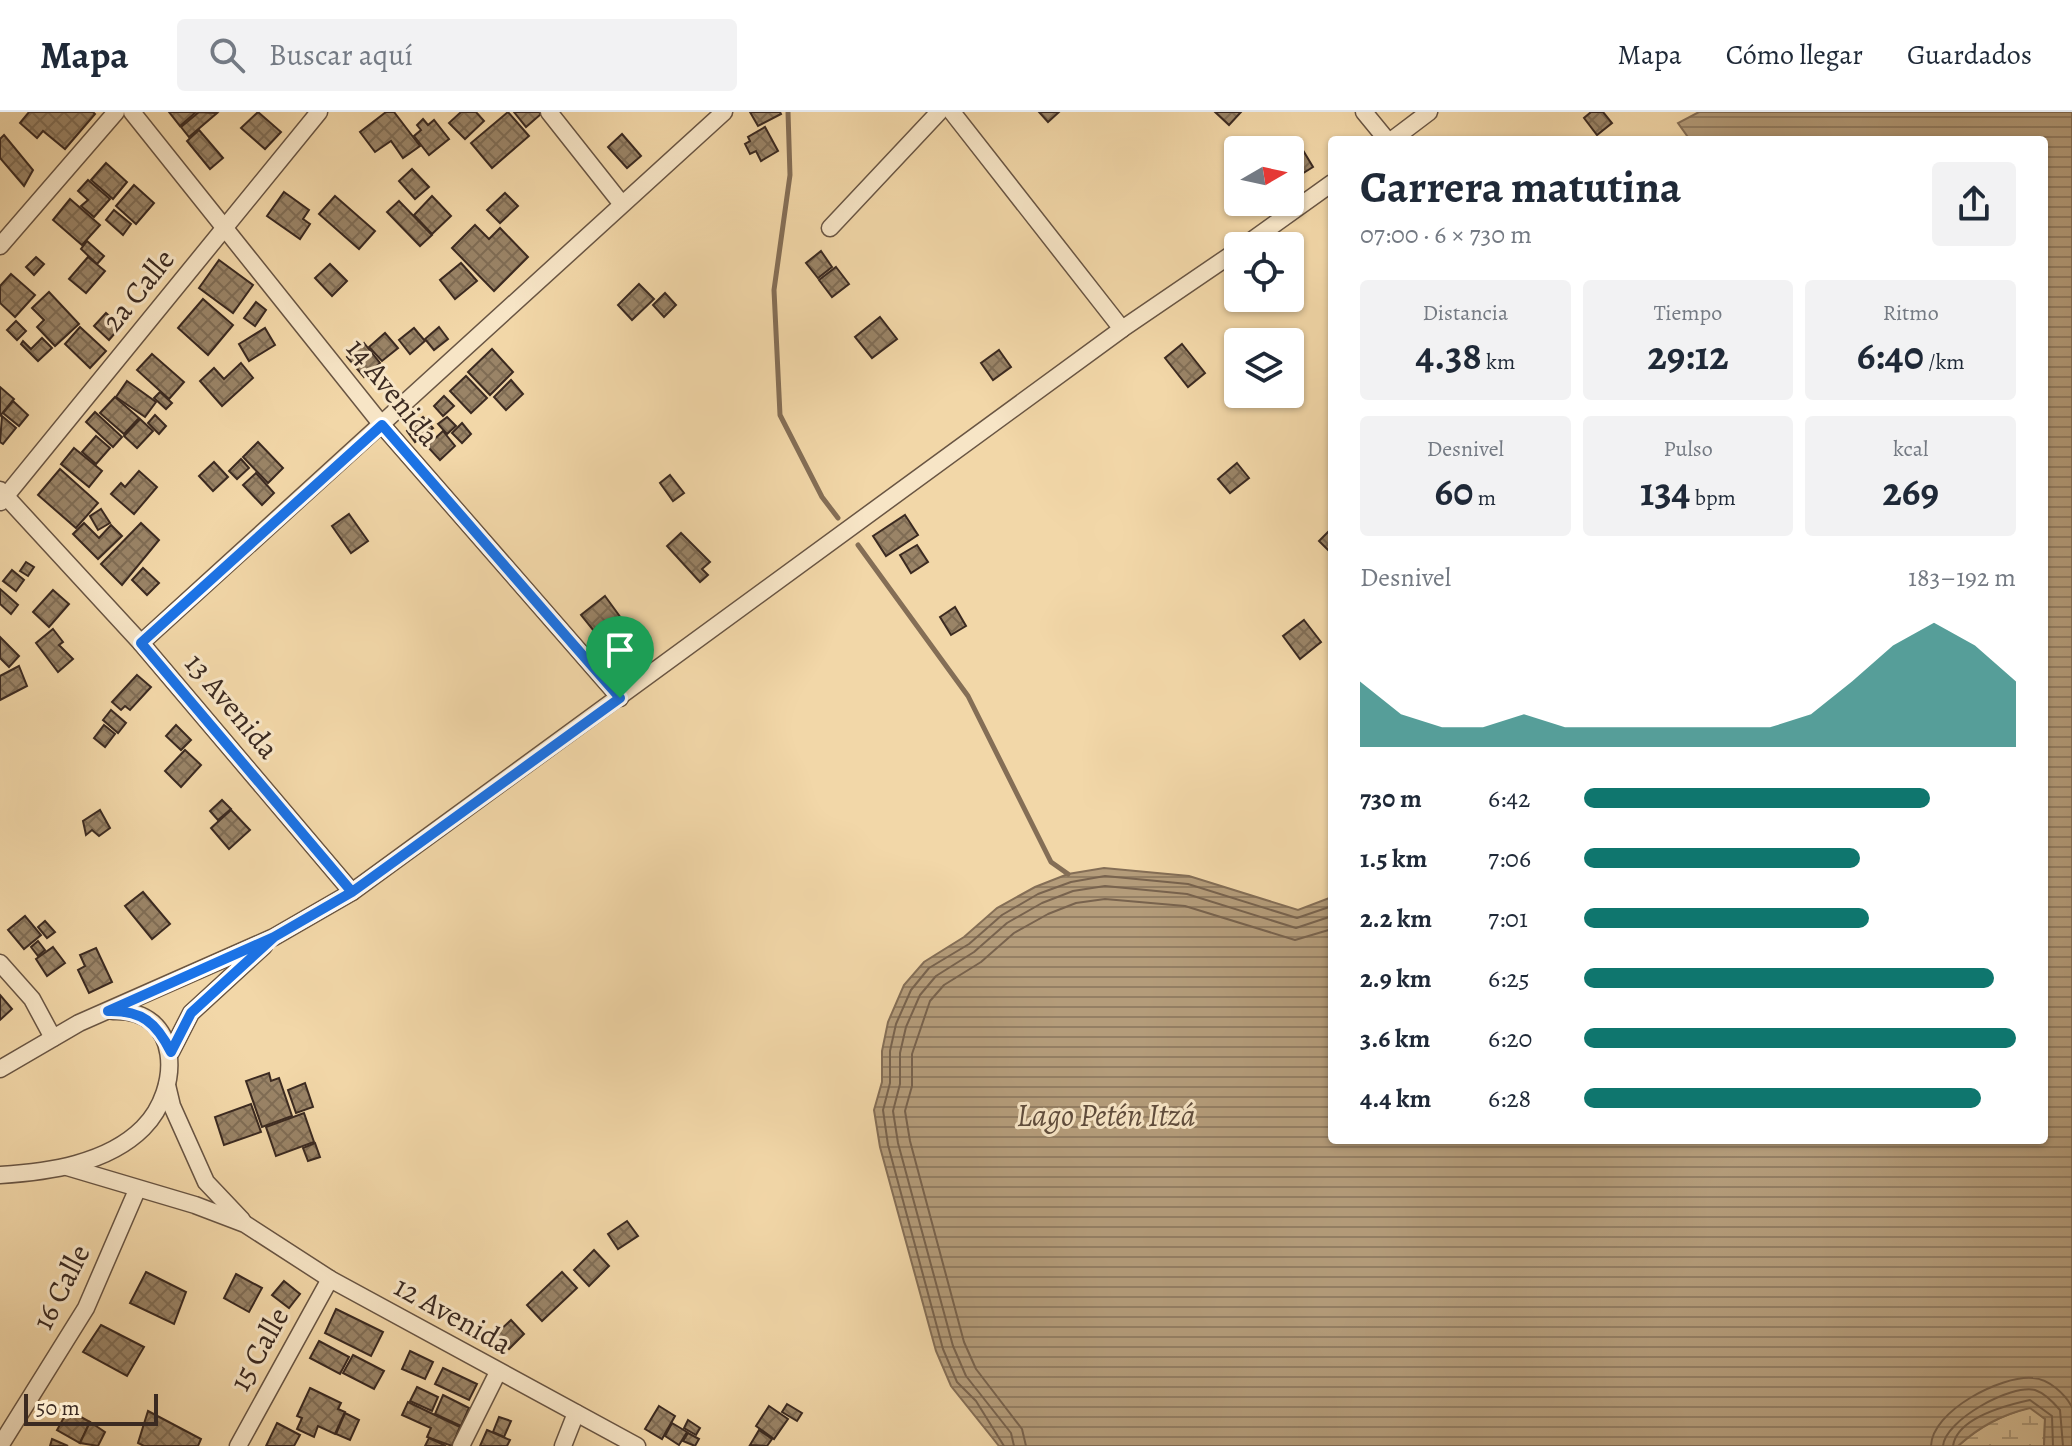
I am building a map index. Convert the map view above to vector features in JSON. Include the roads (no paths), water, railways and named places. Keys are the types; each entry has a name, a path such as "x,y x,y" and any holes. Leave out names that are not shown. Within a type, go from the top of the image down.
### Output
{"street":[{"path":"0,246 116,112"},
{"name":"14 Avenida","path":"132,112 382,425 620,698"},
{"name":"2a Calle","path":"2,496 319,112"},
{"path":"549,112 621,203"},
{"path":"141,643 724,112"},
{"path":"830,228 939,112"},
{"path":"952,112 1122,329"},
{"path":"1364,112 1386,136"},
{"path":"1396,136 1429,112"},
{"path":"1264,232 1328,186"},
{"path":"0,1069 108,1011 274,937 352,892 1122,329 1224,260"},
{"name":"13 Avenida","path":"2,496 141,643 352,892"},
{"path":"0,1175 48,1172 67,1167 127,1140 143,1127 167,1083 171,1052 191,1013 274,937"},
{"path":"0,963 32,999 53,1038"},
{"path":"108,1011 130,1010 145,1017 161,1031 171,1052"},
{"name":"12 Avenida","path":"167,1083 172,1106 206,1182 245,1224"},
{"name":"12 Avenida","path":"67,1167 195,1205 245,1224 330,1279 637,1446"},
{"name":"16 Calle","path":"0,1446 86,1308 137,1190"},
{"name":"15 Calle","path":"238,1446 330,1279"},
{"path":"461,1446 498,1372"},
{"path":"563,1446 576,1413"}],"water":[{"name":"Lago Petén Itzá","path":"1699,112 2072,112 2072,1446 2044,1446 2045,1419 2030,1408 1991,1422 1958,1446 999,1446 951,1386 936,1351 880,1147 874,1110 882,1082 882,1051 888,1022 904,985 924,962 964,937 997,908 1035,887 1068,874 1104,868 1189,876 1298,910 1328,899 1328,1144 2048,1144 2048,136 1687,136 1678,123"}],"waterway":[{"path":"788,112 790,175 774,290 780,415 822,497 838,518"},
{"path":"858,545 968,696 1051,862 1068,874"}]}
